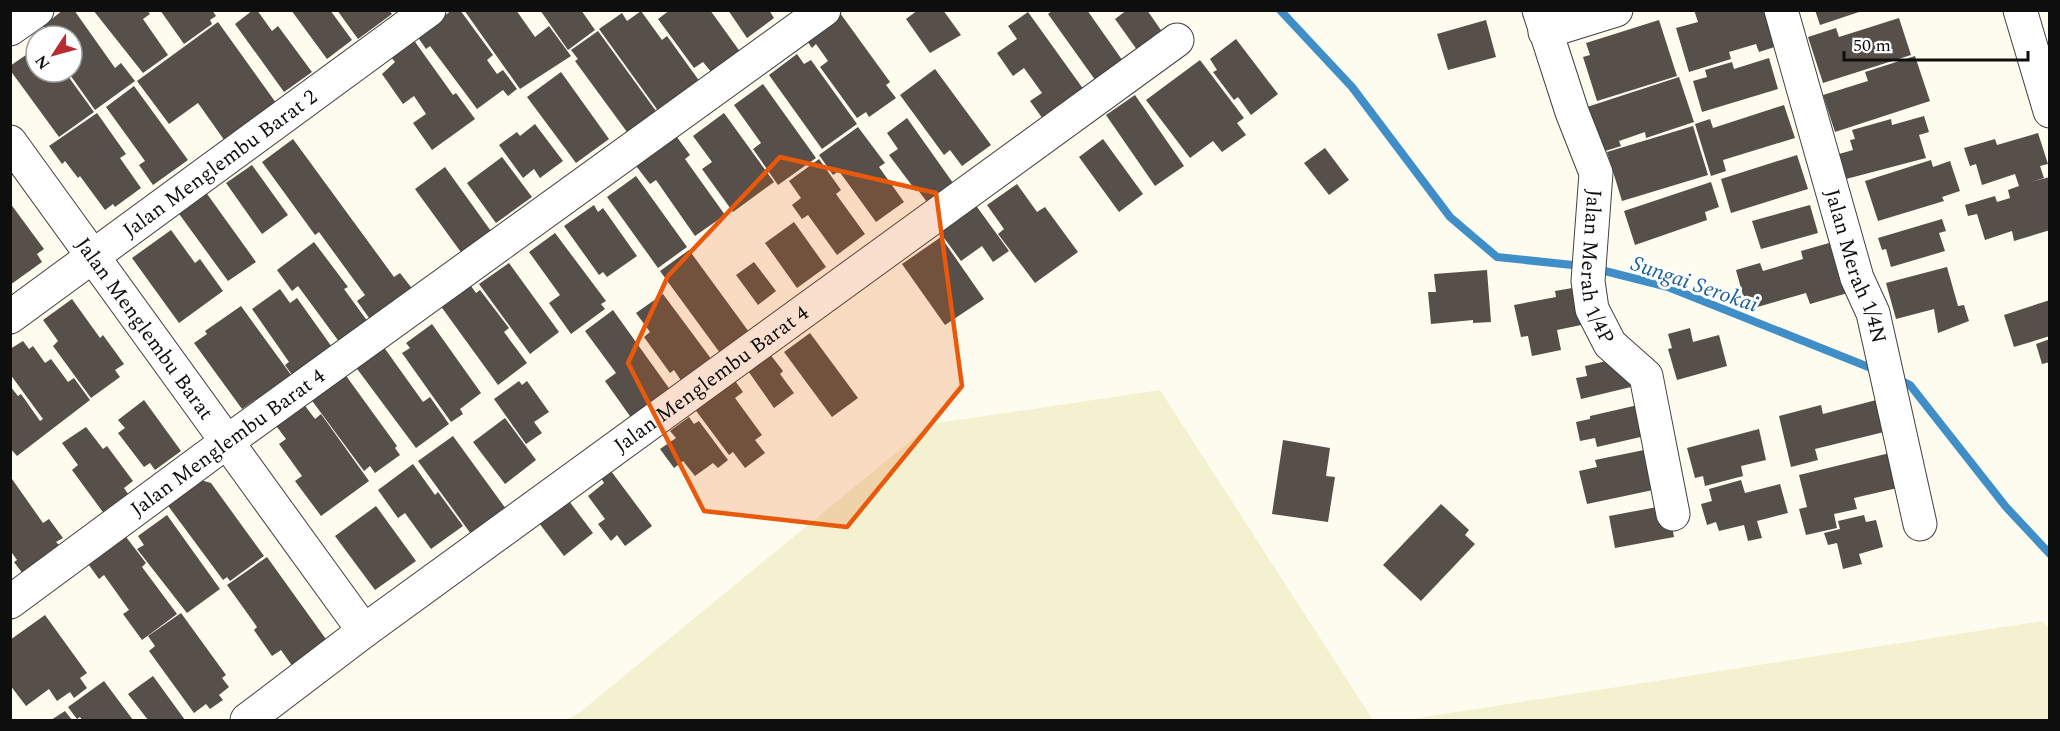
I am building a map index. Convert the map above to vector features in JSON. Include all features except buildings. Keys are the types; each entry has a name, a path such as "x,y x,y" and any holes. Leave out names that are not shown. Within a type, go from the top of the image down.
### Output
{"street":[{"path":"10,29 37,10"},
{"name":"Jalan Menglembu Barat 2","path":"10,317 429,10"},
{"name":"Jalan Menglembu Barat 4","path":"10,602 228,441 824,10"},
{"path":"1542,21 1616,10"},
{"name":"Jalan Merah 1/4N","path":"1781,10 1857,278 1873,313 1920,524"},
{"path":"2020,10 2049,111"},
{"name":"Jalan Merah 1/4P","path":"1542,21 1596,173 1588,281 1592,309 1610,344 1646,376 1673,514"},
{"name":"Jalan Menglembu Barat 4","path":"247,720 364,631 1177,40"},
{"name":"Jalan Menglembu Barat","path":"10,142 364,631"}],"highlighted area":[{"path":"780,157 936,193 962,386 847,527 704,511 628,363 668,276"}],"shaded area":[{"path":"1160,390 1373,720 566,720 579,713 931,424"},
{"path":"2042,621 2049,628 2049,720 1405,720"}],"waterway":[{"name":"Sungai Serokai","path":"1280,10 1352,87 1450,217 1497,257 1582,266"},
{"name":"Sungai Serokai","path":"1597,269 1668,287 1876,370"},
{"name":"Sungai Serokai","path":"1898,379 1910,385 2006,507 2050,554"}]}
